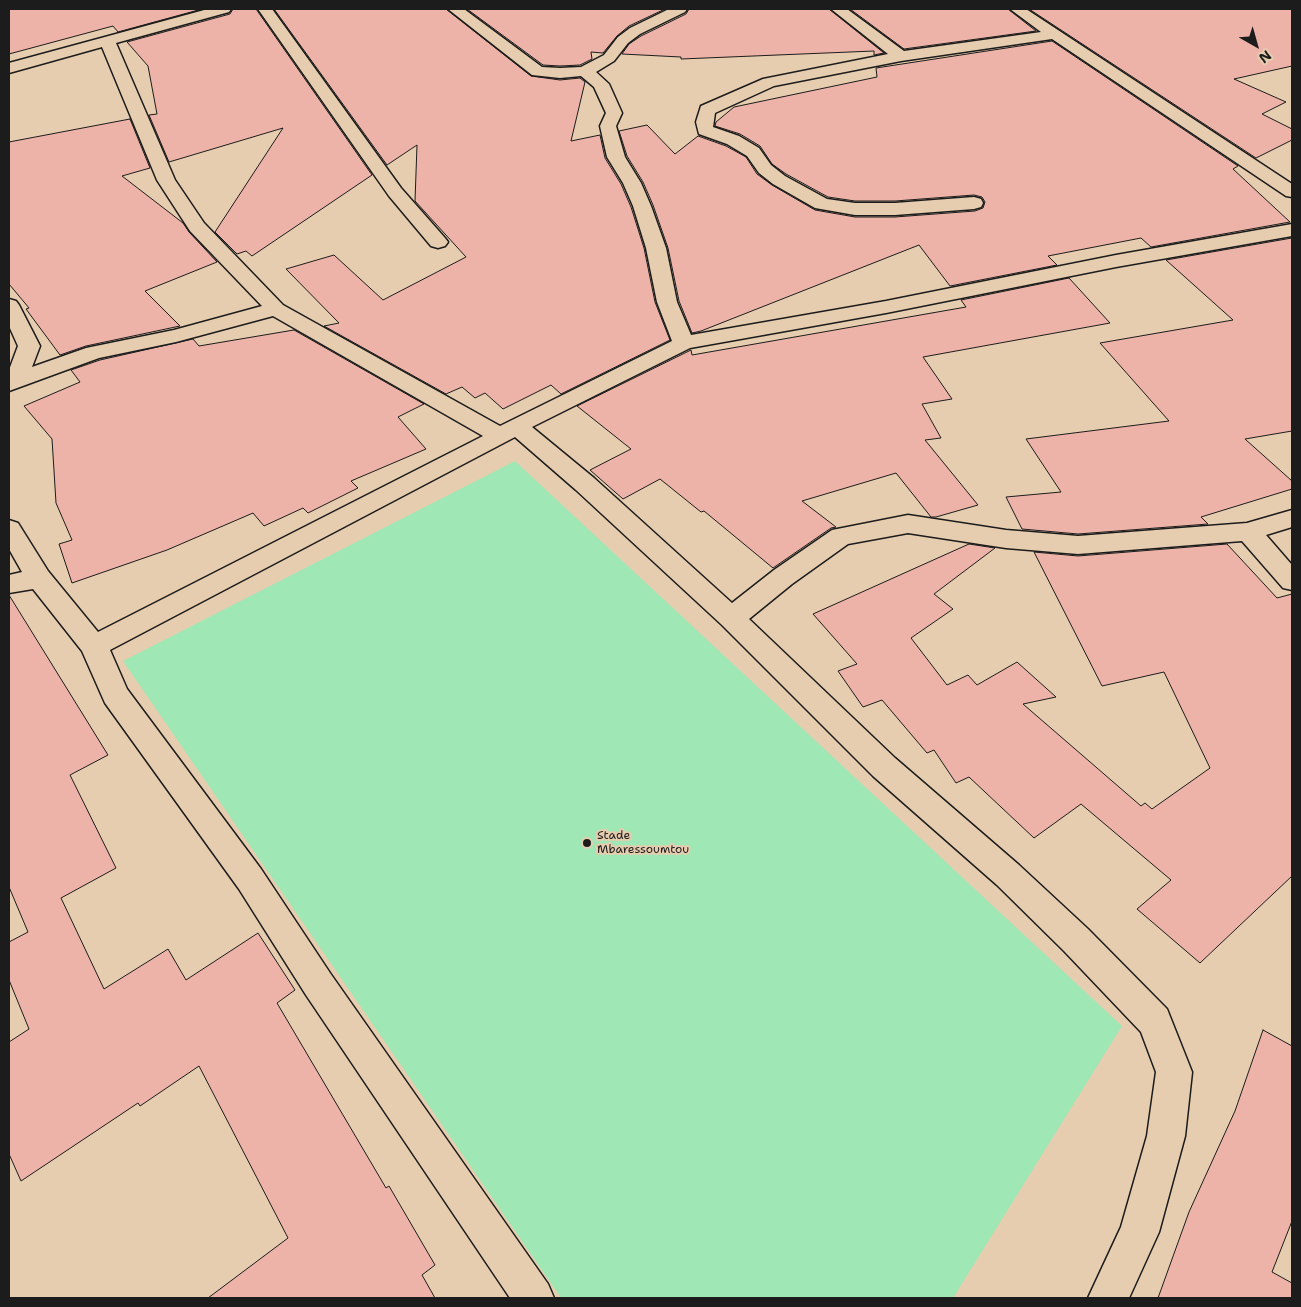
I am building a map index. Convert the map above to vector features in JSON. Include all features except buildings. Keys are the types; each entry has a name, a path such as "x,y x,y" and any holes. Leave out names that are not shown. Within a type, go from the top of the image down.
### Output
{"street":[{"path":"9,68 224,9"},
{"path":"265,9 395,192 438,242"},
{"path":"455,9 538,72 560,73 585,71 609,58 622,40 635,30 680,9"},
{"path":"838,9 900,56"},
{"path":"1017,9 1292,192"},
{"path":"974,203 895,209 855,209 822,204 798,192 765,169 752,152 733,140 705,130 704,122 707,110 769,82 900,56 1057,34"},
{"path":"108,42 166,180 197,227 276,309 509,431 592,491 731,618 884,767 1015,882 1076,940 1155,1020 1174,1072 1166,1136 1139,1232 1108,1298"},
{"path":"585,71 601,84 614,113 608,126 616,157 642,206 656,248 667,302 684,343"},
{"path":"94,646 509,431 684,343 886,307 1292,230"},
{"path":"9,305 29,346 12,383"},
{"path":"12,383 48,368 94,353 176,336 276,309"},
{"path":"731,618 783,577 841,536 908,524 1006,539 1078,545 1248,532 1292,518"},
{"path":"9,529 40,578 94,646 115,695 250,879 318,984 534,1298"},
{"path":"1248,532 1292,581"},
{"path":"9,584 40,578"}],"green space":[{"name":"Stade Mbaressoumtou","path":"515,461 1122,1026 953,1298 561,1298 123,661"}],"place":[{"name":"Stade Mbaressoumtou","path":"587,843"}]}
